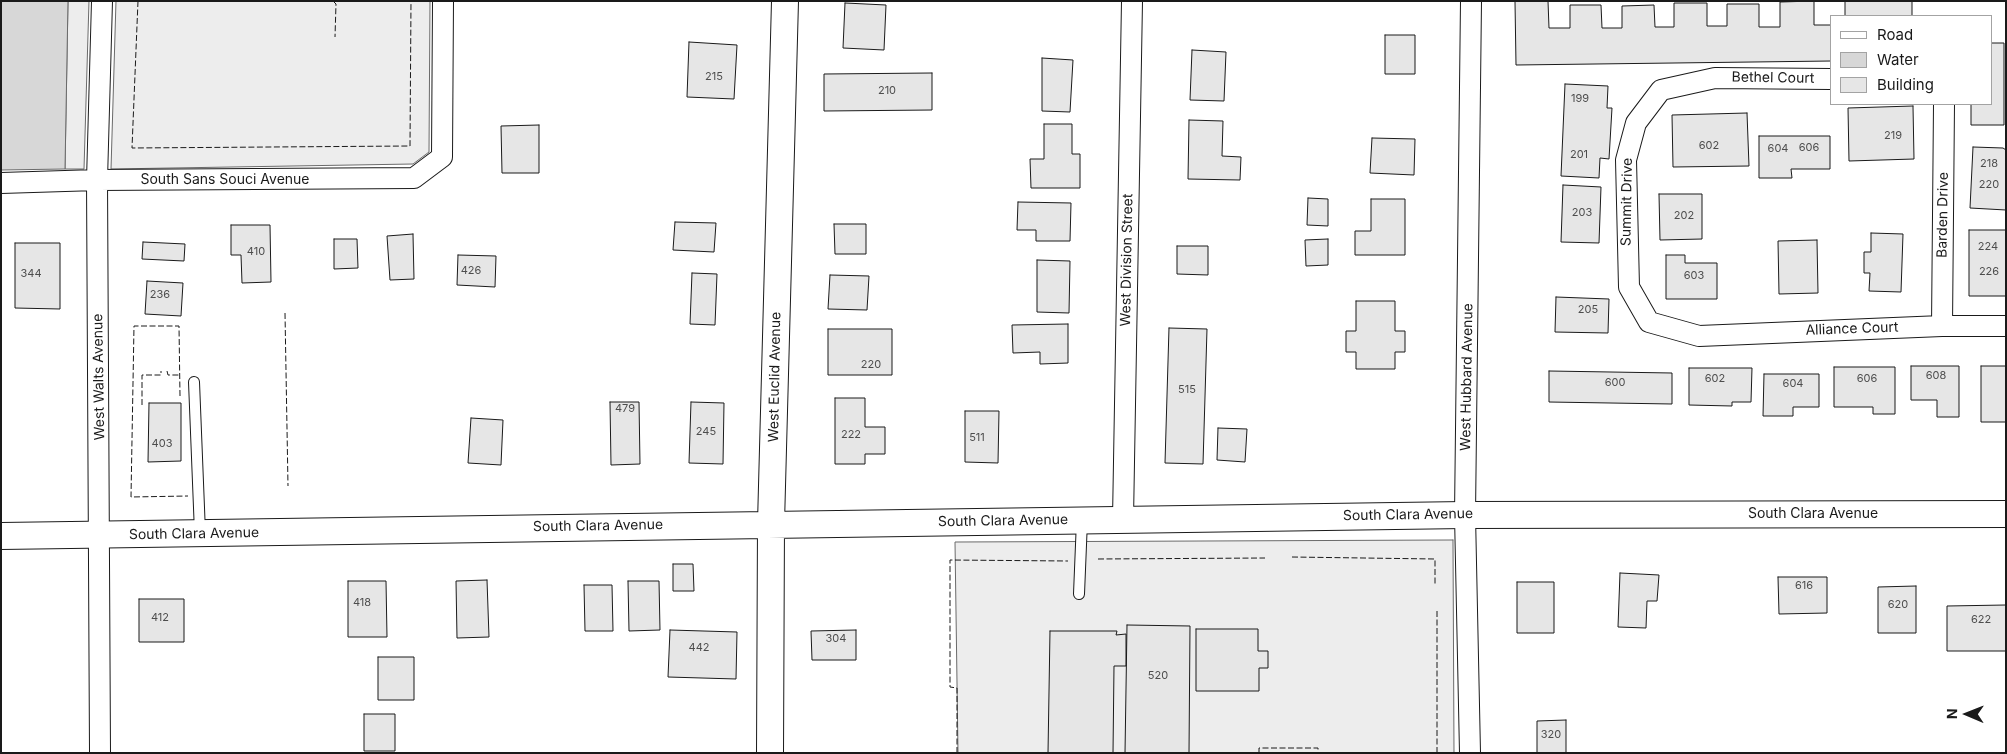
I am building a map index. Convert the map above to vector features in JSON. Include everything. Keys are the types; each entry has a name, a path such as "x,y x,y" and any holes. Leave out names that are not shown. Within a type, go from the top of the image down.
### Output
{"street":[{"name":"West Walts Avenue","path":"100,753 97,180 102,1"},
{"name":"South Sans Souci Avenue","path":"1,184 97,180 414,178 442,157 443,1"},
{"name":"West Euclid Avenue","path":"770,753 771,523 785,1"},
{"name":"West Division Street","path":"1123,519 1132,1"},
{"name":"West Hubbard Avenue","path":"1470,753 1465,515 1471,1"},
{"name":"Bethel Court","path":"1715,78 1830,79"},
{"name":"Summit Drive","path":"1699,336 1649,322 1629,287 1626,160 1636,123 1661,90 1715,78"},
{"name":"Barden Drive","path":"1942,326 1944,105"},
{"name":"Alliance Court","path":"1699,336 1942,326 2006,326"},
{"name":"South Clara Avenue","path":"1,536 100,536 771,523 1465,515 2006,514"}],"lane":[{"path":"194,382 200,534"},
{"path":"1080,594 1082,520"}],"shaded area":[{"path":"68,1 89,1 84,169 65,169"},
{"path":"116,1 430,1 429,152 413,164 111,169"},
{"path":"1453,540 1454,753 958,753 955,542"}],"water":[{"path":"1,1 68,1 65,169 1,170"}],"building":[{"path":"1515,1 1548,1 1549,28 1570,28 1570,5 1601,5 1602,28 1622,28 1622,6 1654,5 1655,27 1674,27 1674,3 1707,3 1707,26 1727,26 1727,4 1759,4 1759,27 1780,27 1780,2 1814,1 1814,25 1830,25 1830,61 1516,65"},
{"path":"1845,1 1912,1 1912,15 1845,15"},
{"path":"845,3 886,5 884,50 843,48"},
{"path":"1385,35 1415,35 1415,74 1385,74"},
{"path":"689,42 737,45 734,99 687,97"},
{"path":"1992,43 2004,43 2004,125 1971,125 1971,105 1992,105"},
{"path":"1192,50 1226,52 1224,101 1190,100"},
{"path":"1042,58 1073,60 1070,112 1042,111"},
{"path":"932,73 932,110 824,111 824,74"},
{"path":"1565,84 1608,86 1607,108 1612,108 1609,159 1600,158 1599,178 1561,176"},
{"path":"1913,106 1914,159 1849,161 1848,108"},
{"path":"1747,113 1749,166 1673,167 1672,115"},
{"path":"1189,120 1223,121 1222,156 1241,157 1240,180 1188,179"},
{"path":"1044,124 1072,124 1072,154 1080,154 1080,188 1031,188 1030,159 1044,159"},
{"path":"539,125 539,173 502,173 501,126"},
{"path":"1759,136 1830,136 1830,169 1791,169 1792,178 1759,178"},
{"path":"1372,138 1415,139 1414,175 1370,173"},
{"path":"1973,147 2003,148 2006,150 2006,210 1970,208"},
{"path":"1563,185 1601,187 1599,243 1561,242"},
{"path":"1659,194 1702,194 1702,239 1660,240"},
{"path":"1308,198 1328,199 1328,226 1307,225"},
{"path":"1371,199 1405,199 1405,255 1355,255 1355,231 1371,231"},
{"path":"1018,202 1071,203 1070,241 1036,241 1036,230 1017,230"},
{"path":"675,222 716,223 714,252 673,250"},
{"path":"834,224 866,224 866,254 835,254"},
{"path":"231,225 270,225 271,282 242,283 241,255 231,255"},
{"path":"1969,230 2006,230 2006,296 1969,296"},
{"path":"1871,233 1903,234 1901,292 1869,291 1870,273 1864,273 1864,252 1871,252"},
{"path":"413,234 414,279 390,280 387,236"},
{"path":"334,239 357,239 358,268 334,269"},
{"path":"1328,239 1328,265 1306,266 1305,240"},
{"path":"1817,240 1818,293 1779,294 1778,241"},
{"path":"143,242 185,244 184,261 142,259"},
{"path":"15,243 60,243 60,309 15,308"},
{"path":"1177,246 1208,246 1208,275 1177,274"},
{"path":"458,255 496,256 495,287 457,285"},
{"path":"1666,255 1685,255 1685,263 1717,263 1717,299 1666,299"},
{"path":"1037,260 1070,261 1069,313 1037,312"},
{"path":"692,273 717,274 715,325 690,324"},
{"path":"830,275 869,276 867,310 828,309"},
{"path":"147,281 183,283 181,316 145,314"},
{"path":"1556,297 1609,299 1608,333 1555,332"},
{"path":"1356,301 1395,301 1395,331 1405,331 1405,352 1395,352 1395,369 1356,369 1356,352 1346,352 1346,331 1356,331"},
{"path":"1068,324 1068,363 1040,364 1040,352 1013,353 1012,325"},
{"path":"1169,328 1207,329 1203,464 1165,463"},
{"path":"828,329 892,329 892,375 828,375"},
{"path":"1911,366 1959,366 1959,417 1937,417 1937,400 1911,400"},
{"path":"1981,366 2006,366 2006,422 1981,422"},
{"path":"1834,367 1895,367 1895,414 1873,414 1873,407 1834,407"},
{"path":"1689,368 1752,368 1751,402 1732,402 1732,406 1689,405"},
{"path":"1549,371 1672,373 1672,404 1549,402"},
{"path":"1764,374 1819,374 1819,407 1793,407 1793,416 1763,416"},
{"path":"835,398 865,398 865,427 885,427 885,454 865,454 865,464 835,464"},
{"path":"610,402 639,402 640,464 611,465"},
{"path":"691,402 724,403 723,464 689,463"},
{"path":"149,403 181,403 181,461 148,462"},
{"path":"965,411 999,411 998,463 965,462"},
{"path":"471,418 503,420 501,465 468,463"},
{"path":"1218,428 1247,429 1245,462 1217,460"},
{"path":"673,564 693,564 694,591 673,591"},
{"path":"1620,573 1659,575 1657,601 1647,601 1646,628 1618,627"},
{"path":"1778,577 1827,577 1827,613 1779,614"},
{"path":"487,580 489,637 457,638 456,581"},
{"path":"348,581 386,581 387,637 348,637"},
{"path":"628,581 659,581 660,630 629,631"},
{"path":"1517,582 1554,582 1554,633 1517,633"},
{"path":"584,585 612,585 613,631 585,631"},
{"path":"1916,586 1916,633 1878,633 1878,587"},
{"path":"139,599 184,599 184,642 139,642"},
{"path":"2006,605 2006,651 1947,651 1947,606"},
{"path":"1127,625 1190,626 1189,753 1125,753"},
{"path":"1196,629 1258,629 1258,651 1268,651 1268,668 1259,668 1259,691 1196,691"},
{"path":"670,630 737,632 736,679 668,677"},
{"path":"856,630 856,660 812,660 811,631"},
{"path":"1050,631 1117,631 1116,635 1126,634 1126,666 1114,666 1113,753 1048,753"},
{"path":"378,657 414,657 414,700 378,700"},
{"path":"364,714 395,714 395,751 364,751"},
{"path":"1566,720 1566,753 1537,753 1537,721"}],"fence":[{"path":"138,1 132,148 410,146 411,1"},
{"path":"333,1 336,4 335,37"},
{"path":"285,313 288,486"},
{"path":"180,396 179,326 134,326 131,497 188,496"},
{"path":"142,405 142,375 161,375 161,371"},
{"path":"167,371 168,375 180,375"},
{"path":"1292,557 1435,559 1435,584"},
{"path":"1098,559 1265,558"},
{"path":"957,753 957,688 950,687 950,560 1068,561"},
{"path":"1437,609 1437,753"},
{"path":"1259,753 1259,748 1318,748 1318,753"}]}
